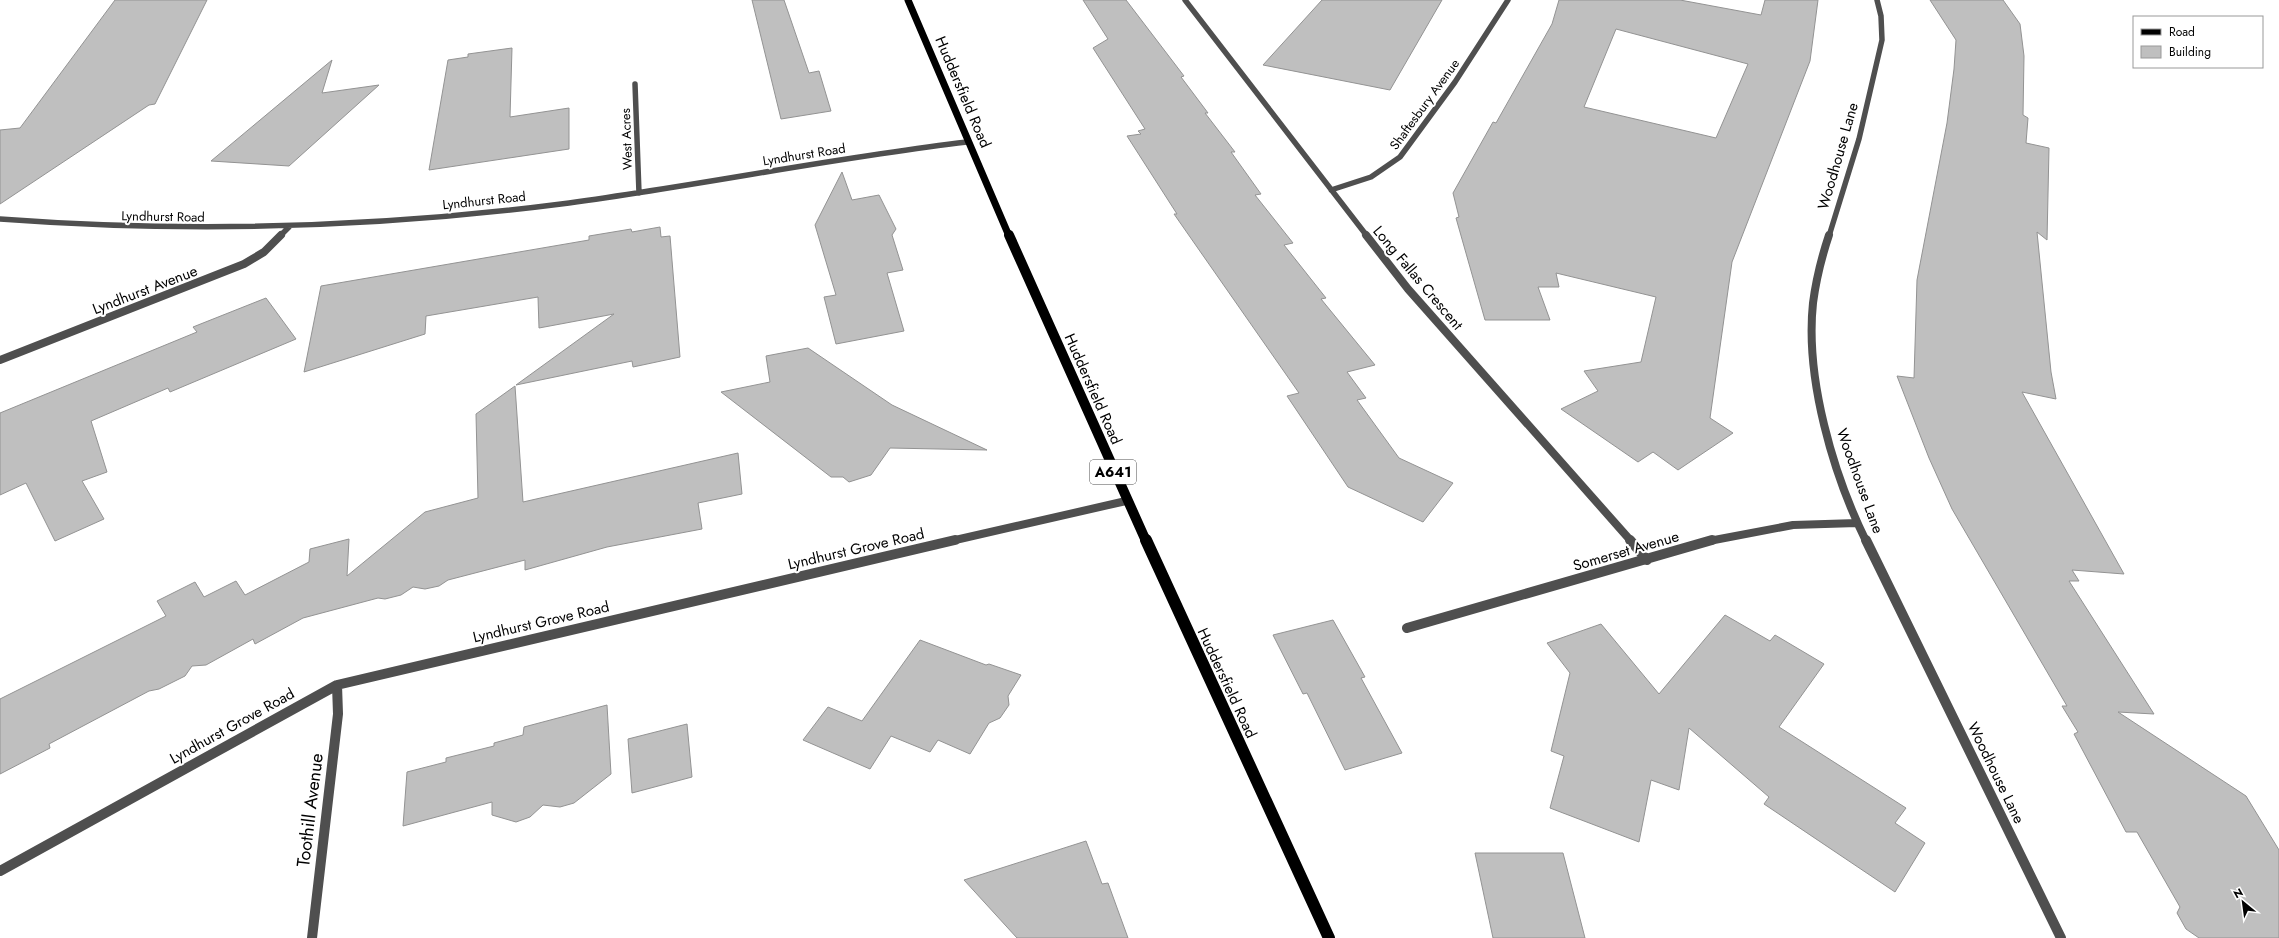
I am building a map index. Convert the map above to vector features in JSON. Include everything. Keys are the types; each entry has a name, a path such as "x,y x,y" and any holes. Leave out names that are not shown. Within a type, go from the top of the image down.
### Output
{"main road":[{"name":"Huddersfield Road","path":"908,0 967,142 1126,501 1330,938"}],"street":[{"name":"Long Fallas Crescent","path":"1185,0 1408,289 1647,560"},
{"name":"Shaftesbury Avenue","path":"1331,190 1371,176 1400,157 1455,82 1508,0"},
{"name":"Woodhouse Lane","path":"1876,0 1881,16 1882,40 1859,139 1824,251 1813,303 1813,357 1820,406 1832,454 1857,523 2061,938"},
{"name":"West Acres","path":"635,84 639,193"},
{"name":"Lyndhurst Road","path":"0,219 165,229 289,227 462,216 639,193 919,147 967,142"},
{"name":"Lyndhurst Avenue","path":"0,360 244,264 264,252 289,227"},
{"name":"Lyndhurst Grove Road","path":"0,871 337,685 536,637 1126,501"},
{"name":"Somerset Avenue","path":"1406,628 1749,532 1793,525 1857,523"},
{"name":"Toothill Avenue","path":"312,938 338,714 337,685"}],"building":[{"path":"115,0 207,0 155,104 149,105 0,204 0,130 20,128"},
{"path":"752,0 784,0 809,73 819,71 831,111 781,119"},
{"path":"1083,0 1126,0 1184,76 1181,77 1208,113 1205,113 1235,152 1231,152 1261,194 1255,195 1293,243 1284,245 1326,298 1321,299 1375,365 1347,372 1366,398 1357,400 1399,458 1453,483 1423,522 1348,487 1287,396 1299,393 1174,214 1177,214 1127,136 1141,134 1138,131 1145,129 1093,48 1108,39"},
{"path":"1322,0 1442,0 1390,90 1263,65"},
{"path":"1559,0 1680,0 1761,15 1765,0 1818,0 1810,61 1732,262 1710,418 1733,433 1678,470 1653,452 1638,462 1561,409 1598,391 1584,371 1641,362 1656,297 1556,273 1559,287 1538,287 1550,320 1485,320 1456,218 1459,217 1453,193 1493,122 1496,123 1552,24","holes":["1616,29 1748,64 1716,138 1584,107"]},
{"path":"1930,0 2003,0 2020,24 2024,56 2023,115 2028,118 2026,143 2049,148 2047,240 2037,232 2051,372 2056,399 2022,392 2124,574 2072,570 2079,581 2069,581 2154,714 2118,712 2246,796 2279,850 2279,938 2199,938 2186,929 2177,913 2180,907 2137,832 2126,832 2074,734 2078,732 2062,706 2067,706 1952,509 1929,458 1897,376 1914,378 1917,280 1947,123 1954,69 1956,40"},
{"path":"512,48 510,117 569,108 569,149 429,170 448,60 468,57 468,54"},
{"path":"332,60 322,93 379,85 289,166 211,161"},
{"path":"842,172 852,200 879,195 896,229 892,235 903,270 887,273 904,331 836,344 824,297 836,295 815,225"},
{"path":"660,227 661,237 670,236 680,357 633,367 632,361 516,385 614,314 539,328 538,297 426,316 425,334 304,372 321,286 589,240 589,236 631,229 632,232"},
{"path":"266,298 296,339 170,392 168,388 91,421 107,472 82,481 104,519 55,541 26,483 0,495 0,413 197,332 193,327"},
{"path":"808,348 892,405 987,450 890,448 871,475 849,482 843,477 831,477 721,392 770,382 766,356"},
{"path":"515,386 523,502 738,453 742,494 698,503 702,529 607,547 525,570 525,560 448,580 439,586 425,589 413,587 401,595 385,599 378,598 303,618 255,644 253,639 206,665 192,666 185,676 159,689 149,691 49,744 50,748 0,774 0,699 166,616 157,601 195,582 204,597 236,581 245,595 309,562 310,549 349,539 347,576 425,512 478,498 476,414"},
{"path":"1725,615 1770,641 1775,635 1824,664 1779,727 1906,808 1895,823 1925,843 1895,892 1764,804 1769,797 1689,728 1679,790 1651,780 1639,842 1550,808 1564,756 1551,751 1570,673 1547,643 1601,624 1659,694"},
{"path":"1333,620 1365,677 1361,678 1402,753 1345,770 1307,693 1303,694 1273,635"},
{"path":"920,640 986,665 989,664 1021,675 1008,696 1009,705 1000,718 989,723 970,754 938,740 930,752 891,736 870,769 803,740 828,707 862,721"},
{"path":"607,705 611,774 574,803 560,807 543,805 530,817 516,822 492,815 492,802 403,826 407,772 446,762 446,758 494,746 494,743 523,735 524,727"},
{"path":"687,724 692,777 632,793 628,739"},
{"path":"1086,841 1102,884 1108,883 1128,938 1017,938 964,880"},
{"path":"1475,853 1563,853 1585,938 1493,938"}]}
